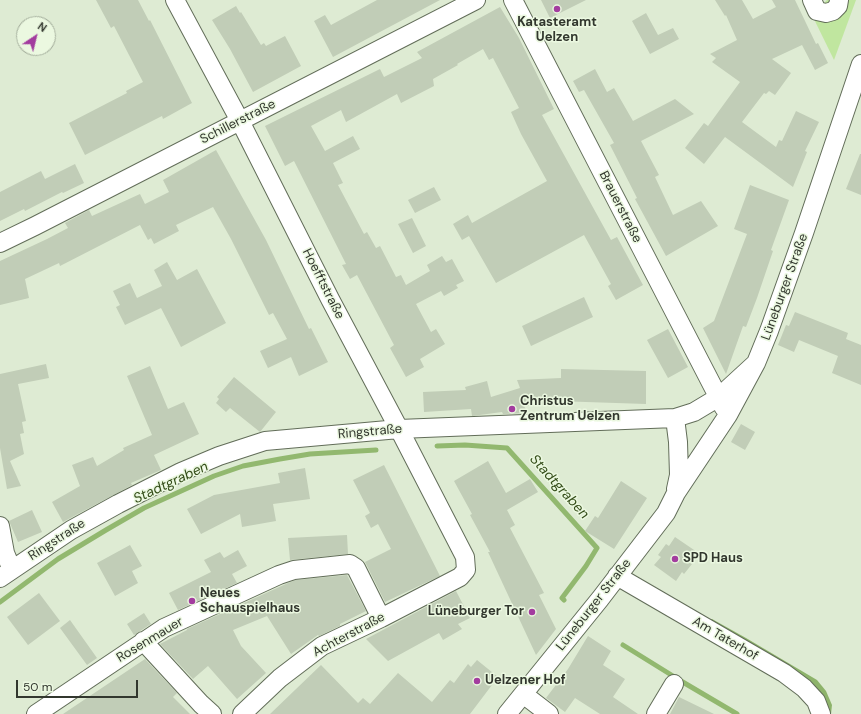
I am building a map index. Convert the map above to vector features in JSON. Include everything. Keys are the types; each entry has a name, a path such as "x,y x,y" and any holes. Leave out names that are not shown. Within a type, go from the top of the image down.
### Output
{"street":[{"name":"Hoefftstraße","path":"175,0 240,121 330,299 465,558 466,570"},
{"name":"Schillerstraße","path":"0,243 476,0"},
{"name":"Brauerstraße","path":"513,0 728,415"},
{"path":"812,0 817,11 826,13 833,11 838,6 839,0"},
{"name":"Lüneburger Straße","path":"507,714 666,513 676,493 728,415 756,364 770,331 861,64"},
{"name":"Ringstraße","path":"6,574 71,530 118,504 181,472 219,456 265,441 399,429 675,418 694,412 719,397 756,364"},
{"name":"Lüneburger Straße","path":"675,418 678,442 679,475 676,493"},
{"path":"0,526 5,553 6,574"},
{"name":"Rosenmauer","path":"36,714 142,641 164,628 279,575 294,570 350,564 356,568 381,618"},
{"name":"Achterstraße","path":"242,714 280,678 322,646 381,618 460,577 466,570"},
{"name":"Am Taterhof","path":"617,576 784,673 804,688 816,701 821,714"},
{"path":"142,641 212,714"},
{"path":"656,714 674,684"},
{"path":"524,694 549,714"}],"green space":[{"path":"827,0 856,0 834,60 812,15"},
{"path":"707,619 712,619 817,680 826,691 832,705 831,714 823,714"}],"building":[{"path":"96,0 138,0 149,21 150,20 192,103 163,119 162,116 85,155 69,123 127,93 126,91 143,82 114,26 111,28"},
{"path":"377,0 440,0 333,57 314,21 325,15 331,25"},
{"name":"Katasteramt Uelzen","path":"541,0 586,0 550,18"},
{"path":"715,0 742,0 753,19 776,7 772,0 795,0 816,44 818,43 828,63 815,70 802,45 772,59 791,73 775,95 769,91 766,94 764,93 742,122 776,147 779,140 782,141 796,111 819,122 805,151 807,152 793,187 725,137 704,164 685,148 704,123 708,126 740,82 712,62 716,58 710,54 737,40 726,15 725,16"},
{"path":"236,6 261,45 264,43 266,46 285,36 301,66 253,92 230,49 212,20"},
{"path":"500,7 519,38 554,109 542,115 611,240 617,237 643,285 616,300 608,286 611,284 584,235 496,283 469,236 462,240 453,224 468,215 472,223 547,181 521,134 511,112 519,108 493,58 489,60 483,49 433,79 434,86 401,103 397,94 346,122 341,110 311,126 325,151 353,136 360,149 333,163 343,183 338,185 364,234 367,232 376,248 380,246 396,277 401,275 406,285 430,271 427,265 442,256 446,262 452,259 464,281 456,285 458,288 444,296 441,291 416,304 431,332 436,329 445,344 420,359 424,367 406,377 390,348 394,345 357,275 350,279 342,265 346,264 294,161 285,166 265,126 380,69 384,77 422,58 417,52"},
{"path":"646,13 658,35 673,28 679,39 650,54 632,21"},
{"path":"595,69 607,92 614,88 633,121 675,99 694,114 641,141 659,175 655,177 673,215 701,201 718,226 666,256 635,199 637,198 610,145 614,143 584,90 579,92 573,81"},
{"path":"216,150 266,240 309,329 311,328 328,362 299,376 291,357 268,368 260,351 287,339 273,313 269,315 231,239 213,207 176,225 179,231 154,244 151,238 148,240 140,225 60,266 59,263 25,279 29,298 0,305 0,261 68,228 65,223 89,210 92,216 140,194 145,204 169,192 163,180"},
{"path":"861,154 861,195 846,189"},
{"path":"75,164 84,183 0,221 0,192 41,171 45,179"},
{"path":"750,185 789,200 771,250 773,251 757,298 746,327 743,326 726,374 703,328 714,321 747,234 734,229"},
{"path":"434,187 441,200 415,213 408,200"},
{"path":"412,218 426,246 413,253 398,224"},
{"path":"167,262 177,280 197,269 226,323 181,347 161,308 125,325 116,307 120,305 113,291 130,283 137,298 162,286 154,270"},
{"path":"584,297 593,317 531,346 522,326"},
{"path":"795,312 848,333 846,339 861,345 861,385 832,373 838,356 799,340 794,352 778,345 786,325 789,326"},
{"path":"668,329 688,367 668,378 647,340"},
{"path":"46,364 49,378 18,384 26,421 22,422 24,433 20,434 24,454 10,461 21,486 7,489 0,448 0,374"},
{"path":"150,366 168,409 184,402 199,434 154,455 161,470 131,483 132,485 63,522 52,502 80,486 72,465 93,457 97,466 124,450 123,448 152,435 127,376"},
{"path":"561,369 646,371 646,404 556,401 556,404 524,406 528,413 503,414 502,412 472,416 471,409 424,412 423,392 466,390 465,387 487,381 491,397 520,388 517,380 561,378"},
{"path":"234,377 276,412 260,432 230,408 226,412 216,403 219,399 217,397"},
{"path":"741,424 755,432 745,450 731,442"},
{"path":"488,461 506,493 530,479 538,492 507,510 515,525 510,528 544,593 539,595 556,629 536,655 488,552 490,552 454,481"},
{"path":"384,465 440,576 385,602 365,562 391,549 378,524 371,528 365,516 370,513 353,480"},
{"path":"305,468 310,499 273,504 276,521 242,527 240,514 201,534 187,509 214,495 280,483 278,473"},
{"path":"621,481 647,498 614,549 585,531 595,516 598,518"},
{"path":"32,510 42,532 18,542 9,521"},
{"path":"347,535 348,554 290,560 288,538"},
{"name":"SPD Haus","path":"675,537 697,552 690,562 692,564 684,574 682,572 676,581 654,565 661,557 658,555 666,544 669,546"},
{"path":"130,545 142,566 132,571 138,583 115,596 97,563"},
{"path":"238,550 247,566 232,574 237,583 178,610 169,593 211,572 204,560 220,552 224,558"},
{"path":"347,575 366,611 340,624 340,626 319,636 318,635 291,654 267,616 233,630 241,646 266,673 237,699 208,666 193,679 160,644 187,629 296,580"},
{"path":"456,591 470,618 458,624 462,629 443,640 439,633 388,661 366,639"},
{"path":"39,593 60,621 28,645 7,617"},
{"path":"144,613 151,624 134,635 127,624"},
{"path":"70,620 97,658 87,665 60,628"},
{"path":"588,636 611,651 603,665 625,679 613,697 638,714 600,714 575,698 565,712 546,698 568,669"},
{"path":"145,659 177,693 173,697 190,714 63,714"},
{"path":"477,660 498,677 470,714 270,714 321,665 358,703 363,698 370,704 398,673 432,702 450,680 454,683 468,664 471,667"},
{"path":"679,697 714,714 670,714"}],"waterway":[{"name":"Stadtgraben","path":"437,446 465,445 507,448 597,548 586,566 562,598 564,600"},
{"name":"Stadtgraben","path":"0,602 58,559 106,530 144,508 214,476 243,466 310,454 376,450"},
{"name":"Stadtgraben","path":"623,645 673,676"},
{"name":"Stadtgraben","path":"681,681 737,714"}],"place":[{"name":"Katasteramt Uelzen","path":"557,9"},
{"name":"Christus Zentrum Uelzen","path":"512,409"},
{"name":"SPD Haus","path":"675,559"},
{"name":"Neues Schauspielhaus","path":"192,601"},
{"name":"Lüneburger Tor","path":"532,612"},
{"name":"Uelzener Hof","path":"477,681"}]}
